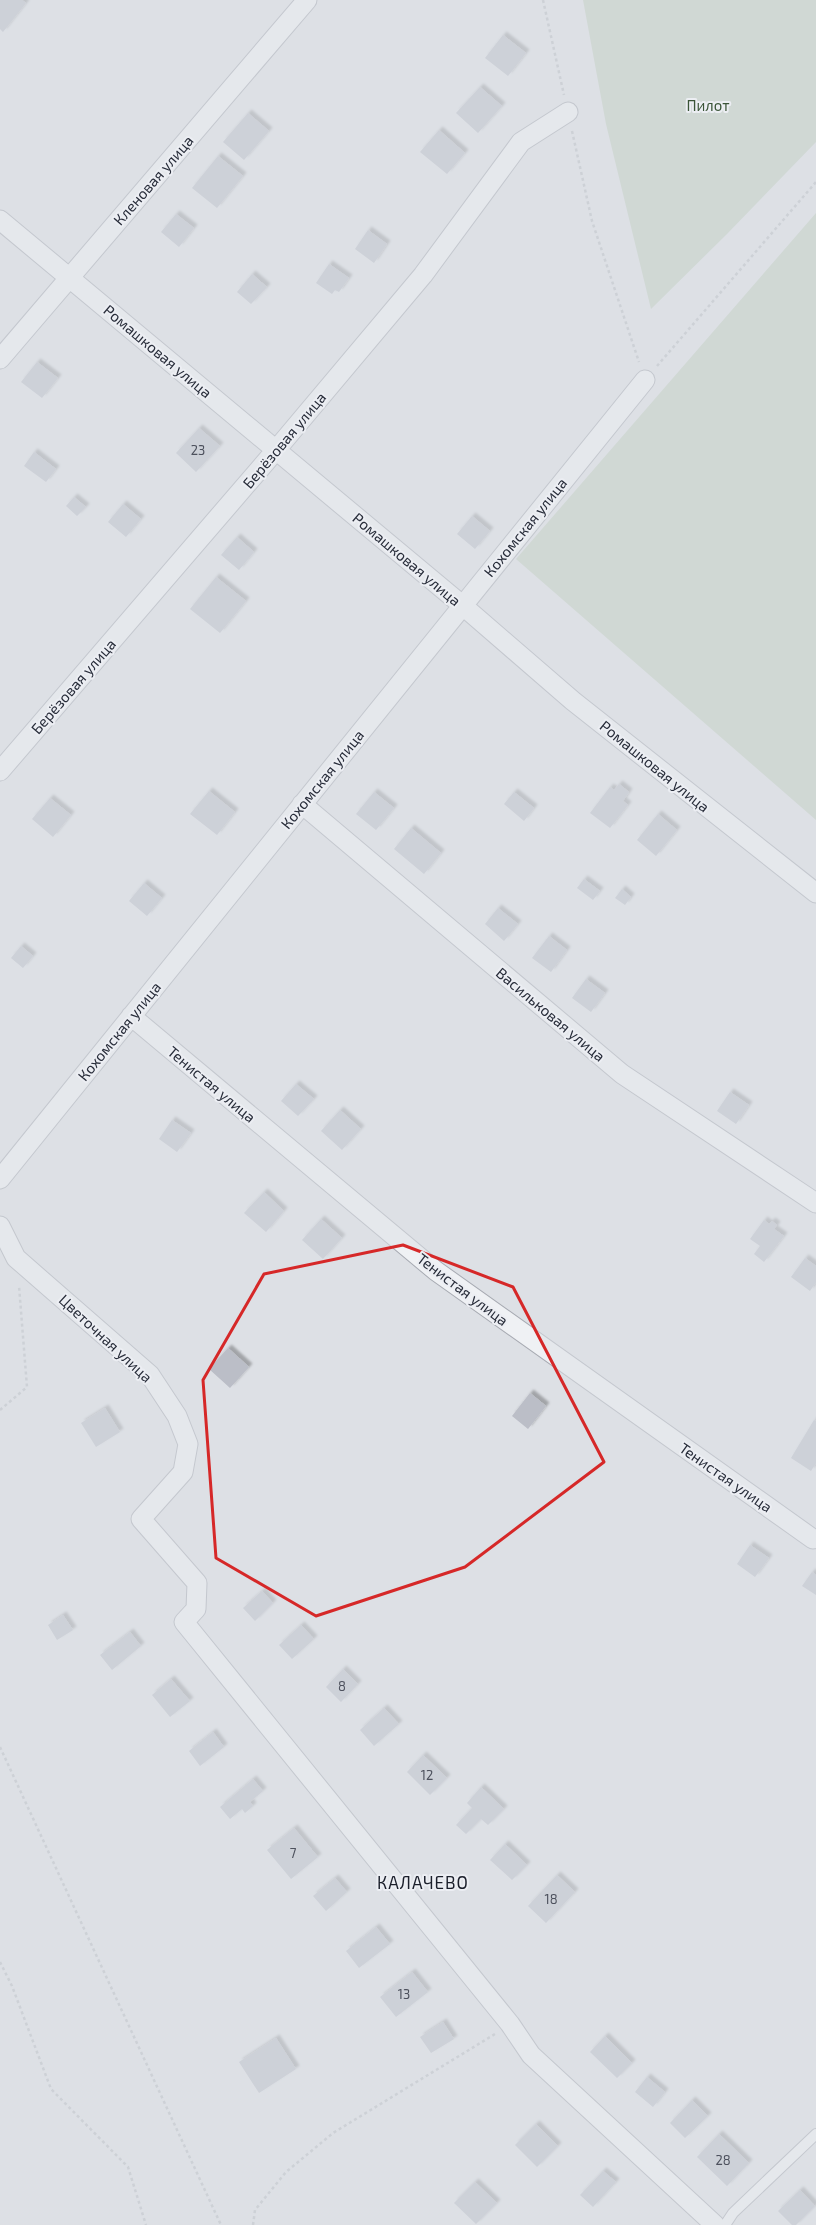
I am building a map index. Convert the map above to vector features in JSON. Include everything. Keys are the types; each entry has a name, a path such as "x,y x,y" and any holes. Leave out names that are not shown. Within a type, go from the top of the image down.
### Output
{"street":[{"name":"Кленовая улица","path":"0,359 307,0"},
{"name":"Берёзовая улица","path":"0,772 276,450 423,275 521,142 568,112"},
{"name":"Ромашковая улица","path":"0,220 462,605 573,701 816,894"},
{"name":"Кохомская улица","path":"0,1179 645,380"},
{"name":"Васильковая улица","path":"302,804 622,1074 816,1204"},
{"name":"Тенистая улица","path":"131,1016 436,1271 812,1539"},
{"name":"Цветочная улица","path":"0,1226 16,1258 150,1375 177,1416 188,1444 183,1472 141,1519 197,1583 196,1609 184,1622 510,2024"},
{"path":"510,2024 531,2055 715,2225"}],"lane":[{"path":"725,2225 733,2213 816,2134"}],"path":[{"path":"543,0 592,221 645,380"},
{"path":"645,380 816,182"},
{"path":"0,1410 27,1387 16,1258"},
{"path":"0,1747 221,2225"},
{"path":"0,1962 12,1986 51,2089 128,2167 146,2225"},
{"path":"254,2225 256,2210 286,2172 333,2133 458,2058 510,2024"}],"highlighted area":[{"path":"403,1245 513,1287 604,1462 465,1567 316,1616 216,1558 203,1380 264,1274"}],"green space":[{"name":"Пилот","path":"583,0 816,0 816,142 727,234 651,309 606,124"},
{"path":"816,213 816,820 516,559"}],"building":[{"path":"0,0 22,0 26,3 3,32 0,29"},
{"path":"503,35 526,53 508,76 485,58"},
{"path":"480,87 502,106 478,133 456,113"},
{"path":"248,113 269,131 244,160 223,142"},
{"path":"439,130 465,153 447,174 420,152"},
{"path":"218,156 243,176 217,208 192,188"},
{"path":"176,214 194,228 179,247 161,232"},
{"path":"368,230 387,244 374,263 355,249"},
{"path":"329,264 349,278 339,292 335,290 332,294 316,283"},
{"path":"252,274 267,287 251,304 237,292"},
{"path":"37,362 58,378 42,398 21,382"},
{"path":"199,428 220,446 196,472 176,453"},
{"path":"34,452 56,469 46,482 24,466"},
{"path":"74,497 86,507 77,516 66,506"},
{"path":"123,504 141,519 126,537 108,522"},
{"path":"472,516 490,531 475,549 457,534"},
{"path":"237,537 254,552 239,570 221,555"},
{"path":"216,577 246,601 220,633 190,609"},
{"path":"619,784 629,792 623,801 628,805 610,828 590,813 610,787 614,790"},
{"path":"209,791 235,812 217,835 190,814"},
{"path":"374,792 394,808 376,830 356,814"},
{"path":"514,792 534,808 524,821 504,804"},
{"path":"50,798 71,815 53,837 32,819"},
{"path":"658,814 677,830 656,856 637,840"},
{"path":"411,828 441,853 424,874 394,849"},
{"path":"584,879 600,891 593,900 577,888"},
{"path":"144,883 162,898 147,916 129,901"},
{"path":"622,889 631,897 625,905 615,898"},
{"path":"498,908 518,924 504,941 485,924"},
{"path":"549,936 567,950 551,972 532,958"},
{"path":"21,946 33,956 23,968 11,958"},
{"path":"586,979 605,993 591,1012 572,998"},
{"path":"296,1084 314,1099 298,1116 281,1101"},
{"path":"730,1092 749,1105 736,1124 717,1111"},
{"path":"340,1110 361,1129 342,1150 321,1131"},
{"path":"172,1120 191,1133 177,1152 159,1139"},
{"path":"264,1192 284,1211 266,1232 244,1213"},
{"path":"321,1219 342,1238 323,1259 302,1240"},
{"path":"764,1220 769,1224 772,1221 777,1225 774,1229 784,1236 764,1262 754,1254 760,1246 750,1239"},
{"path":"805,1258 816,1266 816,1282 810,1291 791,1277"},
{"path":"228,1348 249,1367 230,1388 209,1369"},
{"path":"530,1393 546,1406 528,1429 512,1416"},
{"path":"105,1408 120,1432 96,1447 81,1423"},
{"path":"814,1420 816,1421 816,1463 811,1471 791,1458"},
{"path":"750,1545 769,1558 755,1577 737,1564"},
{"path":"812,1572 816,1575 816,1595 802,1586"},
{"path":"262,1591 273,1603 255,1621 243,1608"},
{"path":"63,1615 73,1630 57,1640 48,1625"},
{"path":"301,1625 314,1639 292,1659 279,1645"},
{"path":"130,1632 141,1646 112,1670 100,1655"},
{"path":"343,1669 358,1684 341,1702 326,1687"},
{"path":"171,1679 190,1701 170,1717 152,1695"},
{"path":"384,1708 399,1724 374,1746 360,1730"},
{"path":"213,1732 224,1747 200,1766 189,1751"},
{"path":"423,1755 447,1778 430,1795 407,1772"},
{"path":"253,1779 263,1791 250,1802 253,1806 245,1813 242,1809 230,1819 220,1807"},
{"path":"481,1787 504,1809 488,1825 481,1819 466,1834 456,1825 472,1808 467,1803"},
{"path":"294,1828 318,1857 291,1879 267,1850"},
{"path":"505,1844 527,1865 512,1880 490,1860"},
{"path":"557,1875 575,1892 546,1923 528,1906"},
{"path":"335,1878 347,1892 326,1911 313,1896"},
{"path":"376,1927 390,1944 359,1968 346,1951"},
{"path":"412,1972 428,1992 396,2017 380,1997"},
{"path":"443,2022 454,2039 431,2053 420,2037"},
{"path":"605,2036 632,2063 617,2078 590,2052"},
{"path":"276,2038 296,2069 259,2093 239,2062"},
{"path":"647,2077 665,2092 653,2107 635,2092"},
{"path":"692,2100 708,2116 685,2138 670,2123"},
{"path":"536,2124 558,2146 537,2167 515,2145"},
{"path":"719,2134 749,2163 727,2186 697,2157"},
{"path":"603,2171 616,2182 593,2207 580,2195"},
{"path":"475,2182 497,2203 476,2224 454,2203"},
{"path":"800,2190 815,2206 796,2225 792,2225 778,2211"}],"district":[{"name":"КАЛАЧЕВО","path":"423,1882"}]}
